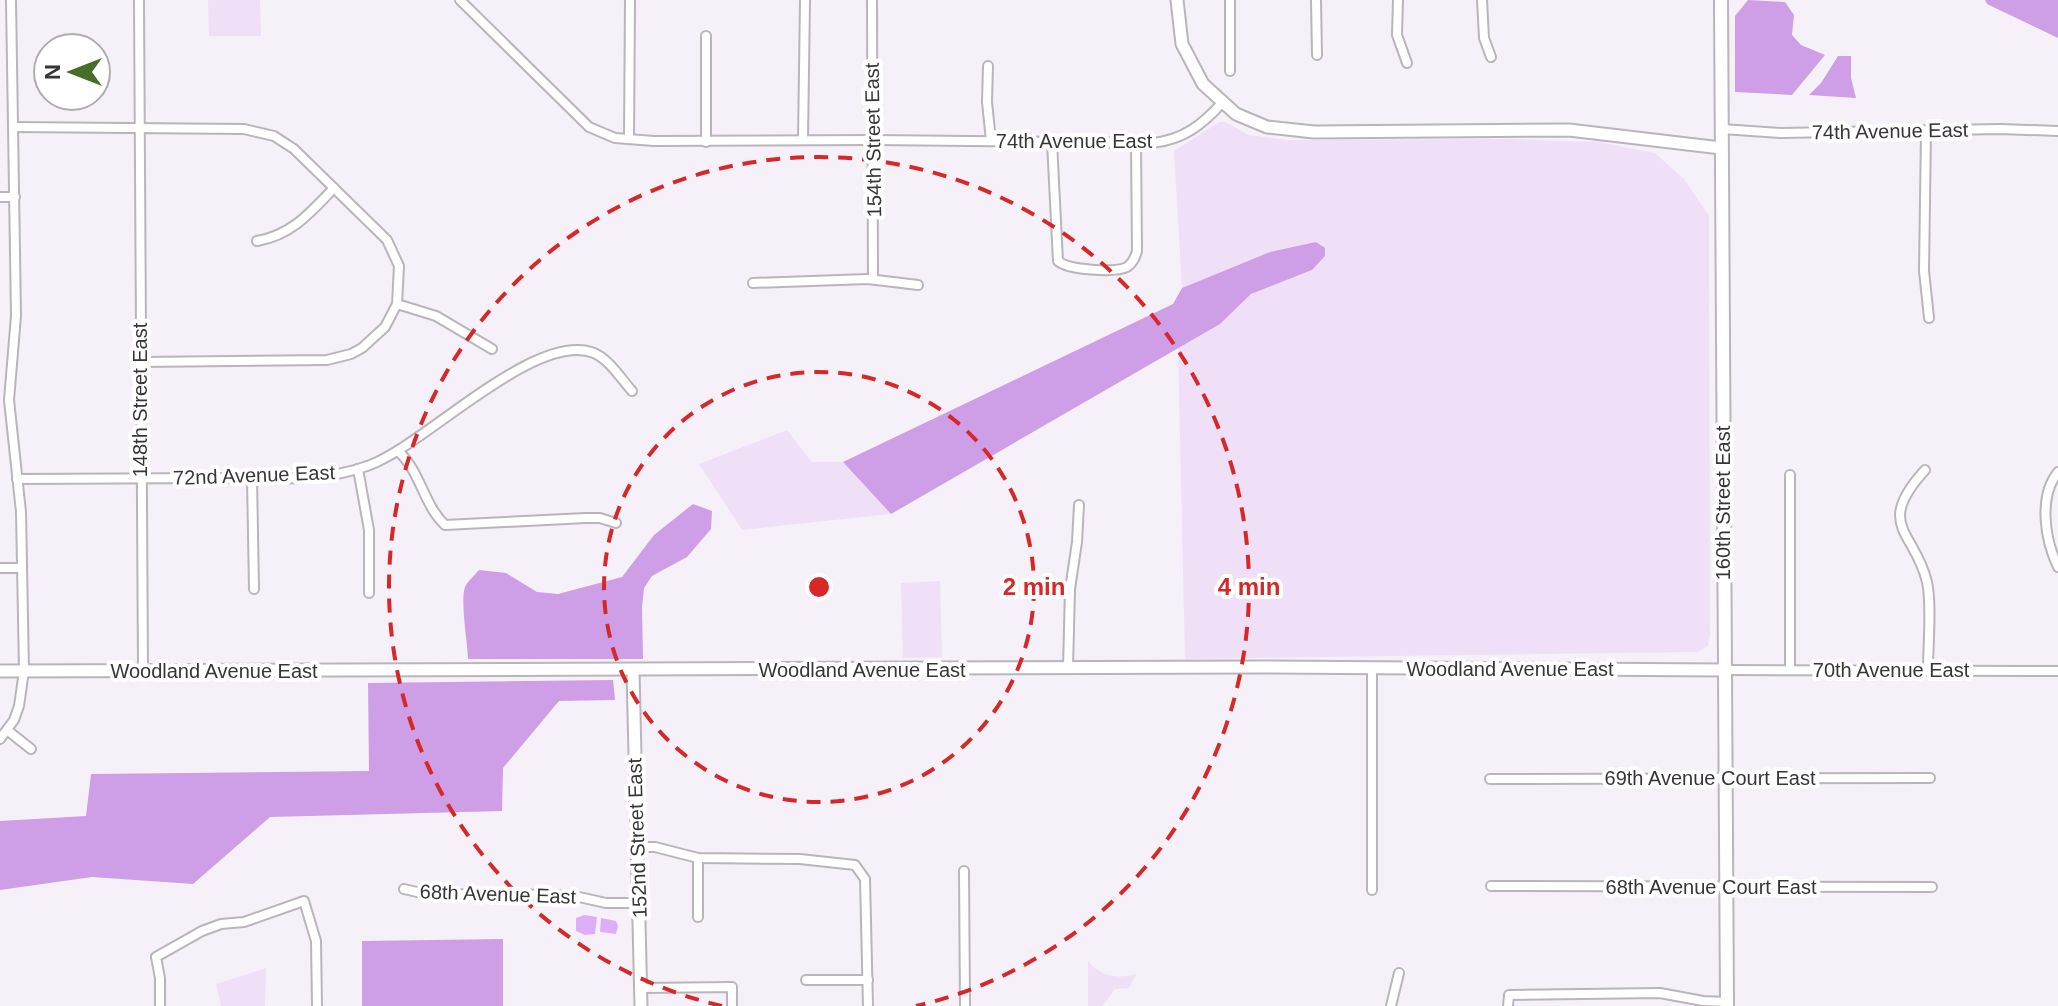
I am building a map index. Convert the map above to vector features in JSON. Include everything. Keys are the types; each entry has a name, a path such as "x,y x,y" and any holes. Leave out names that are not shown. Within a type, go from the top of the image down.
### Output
{"main road":[{"name":"160th Street East","path":"1721,0 1727,1004"}],"street":[{"path":"0,739 19,706 24,671 21,512 9,400 16,316 11,0"},
{"name":"148th Street East","path":"139,0 143,670"},
{"name":"74th Avenue East","path":"460,0 589,127 615,138 706,142 1161,142 1182,136 1202,124 1222,103"},
{"path":"629,139 630,0"},
{"path":"803,140 805,0"},
{"name":"154th Street East","path":"872,0 873,279"},
{"path":"1177,0 1179,31 1188,59 1203,84 1236,114 1251,121 1290,131 1569,130 1721,148"},
{"path":"1230,0 1230,71"},
{"path":"1316,0 1317,55"},
{"path":"1398,0 1397,35 1407,63"},
{"path":"1482,0 1484,38 1491,57"},
{"path":"706,36 706,142"},
{"path":"988,66 987,102 991,141"},
{"path":"14,127 219,127 260,131 294,149 392,246 399,266 397,304 385,327 373,341 340,358 140,362"},
{"name":"74th Avenue East","path":"1722,129 1781,133 2000,129 2058,131"},
{"path":"1926,132 1924,271 1929,318"},
{"path":"1052,142 1057,258 1060,264 1071,268 1124,269 1137,251 1136,143"},
{"path":"257,241 291,229 334,188"},
{"path":"0,197 15,197"},
{"path":"753,283 873,279 918,285"},
{"path":"397,304 436,316 492,349"},
{"name":"72nd Avenue East","path":"17,479 311,477 358,469 400,453 504,375 559,353 593,353 614,369 632,391"},
{"path":"400,453 413,467 434,511 445,525 586,518 616,523"},
{"path":"358,469 369,530 369,593"},
{"path":"1925,470 1904,497 1901,525 1928,584 1928,670"},
{"path":"2058,472 2048,493 2046,510 2050,545 2058,567"},
{"path":"1790,475 1790,670"},
{"path":"252,478 254,589"},
{"path":"1068,668 1070,589 1079,505"},
{"path":"0,568 22,568"},
{"path":"1372,669 1372,890"},
{"name":"Woodland Avenue East","path":"0,671 1724,670"},
{"name":"70th Avenue East","path":"1724,670 2058,671"},
{"name":"152nd Street East","path":"633,671 641,1006"},
{"path":"7,730 31,749"},
{"name":"69th Avenue Court East","path":"1490,779 1930,778"},
{"path":"637,847 655,847 698,858 800,859 857,867 865,879 868,1006"},
{"path":"698,858 698,917"},
{"path":"964,871 965,1006"},
{"name":"68th Avenue Court East","path":"1491,886 1932,887"},
{"name":"68th Avenue East","path":"404,889 426,894 570,895 606,903 639,903"},
{"path":"160,1006 156,957 202,931 221,924 244,922 304,901 313,922 316,941 317,1006"},
{"path":"1391,1006 1399,973"},
{"path":"806,980 868,980"},
{"path":"641,988 732,987 732,1006"},
{"path":"1508,1006 1509,995 1660,993 1727,1004"}],"shaded area":[{"path":"208,0 260,0 261,36 209,36"},
{"path":"1748,0 1785,2 1794,15 1792,35 1801,45 1825,55 1792,95 1735,92 1735,16"},
{"path":"1985,0 2058,0 2058,38 1987,4"},
{"path":"1838,56 1851,56 1851,78 1856,98 1809,95 1821,83"},
{"path":"1219,122 1249,135 1287,140 1507,139 1599,142 1655,153 1684,179 1709,216 1708,646 1698,652 1185,659 1178,348 1220,324 1251,294 1312,270 1270,252 1182,288 1174,151"},
{"path":"1316,242 1325,248 1325,256 1312,270 1251,294 1220,324 891,514 843,462 1173,304 1182,288 1270,252"},
{"path":"787,430 812,462 843,462 891,514 742,530 699,464"},
{"path":"693,504 712,511 711,529 687,557 652,576 644,588 643,659 468,659 464,591 479,570 506,573 537,592 558,594 622,577 654,535"},
{"path":"940,581 942,657 903,658 901,583"},
{"path":"613,680 615,700 559,701 503,768 502,811 270,817 193,884 92,877 0,890 0,821 86,816 91,774 369,771 368,683"},
{"path":"584,915 597,917 595,934 585,935 576,931 576,918"},
{"path":"601,918 616,921 616,934 600,932"},
{"path":"503,939 503,1006 362,1006 362,941"},
{"path":"1088,961 1110,975 1136,974 1129,988 1115,989 1103,1006 1088,1006"},
{"path":"266,968 265,1006 221,1006 216,984"}]}
